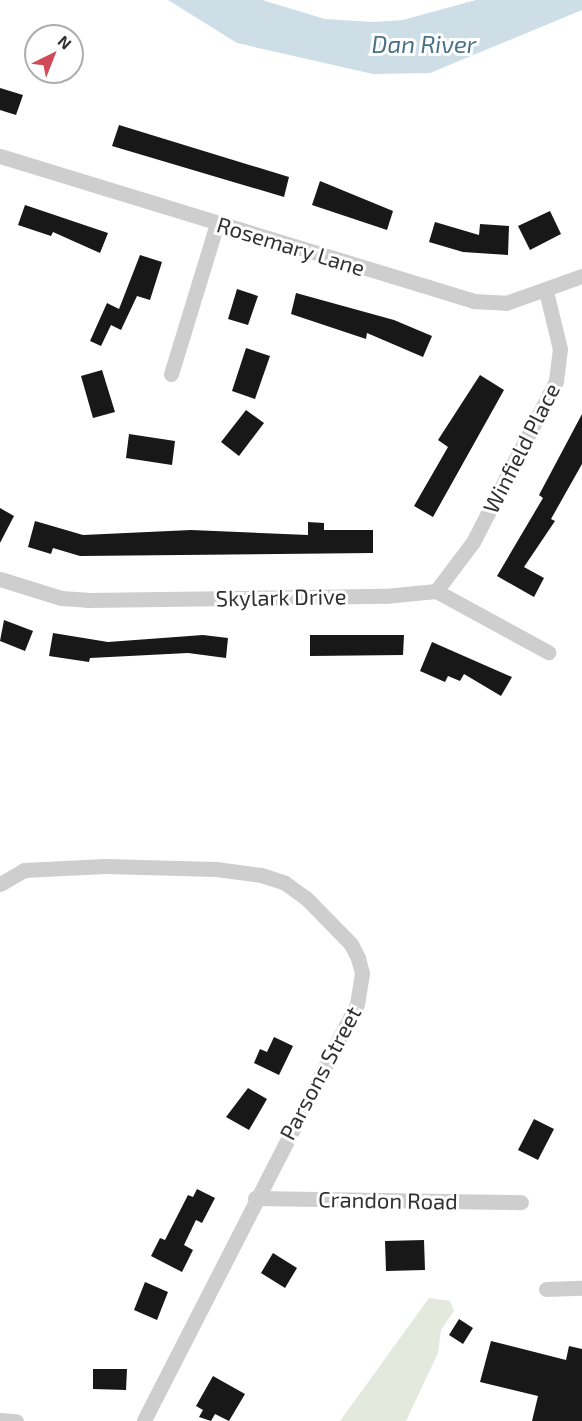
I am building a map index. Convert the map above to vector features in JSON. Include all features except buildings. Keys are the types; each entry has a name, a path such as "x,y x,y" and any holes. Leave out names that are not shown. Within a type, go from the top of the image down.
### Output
{"street":[{"name":"Rosemary Lane","path":"2,161 473,301 506,303 546,291 582,276"},
{"path":"171,374 217,224"},
{"name":"Winfield Place","path":"436,591 473,542 556,381 560,349 546,291"},
{"name":"Skylark Drive","path":"0,579 61,598 87,600 385,596 436,591"},
{"path":"436,591 548,652"},
{"name":"Parsons Street","path":"0,884 24,870 216,869 261,875 285,883 306,898 351,944 362,973 357,1004 255,1198 144,1421"},
{"name":"Crandon Road","path":"255,1198 521,1202"},
{"path":"546,1289 582,1288"},
{"path":"0,1420 16,1421"}],"shaded area":[{"path":"429,1298 450,1301 454,1311 441,1330 438,1353 406,1421 340,1421"}],"water":[{"name":"Dan River","path":"168,0 262,0 325,19 373,22 403,20 476,0 582,0 582,10 430,73 373,74 237,43"}]}
